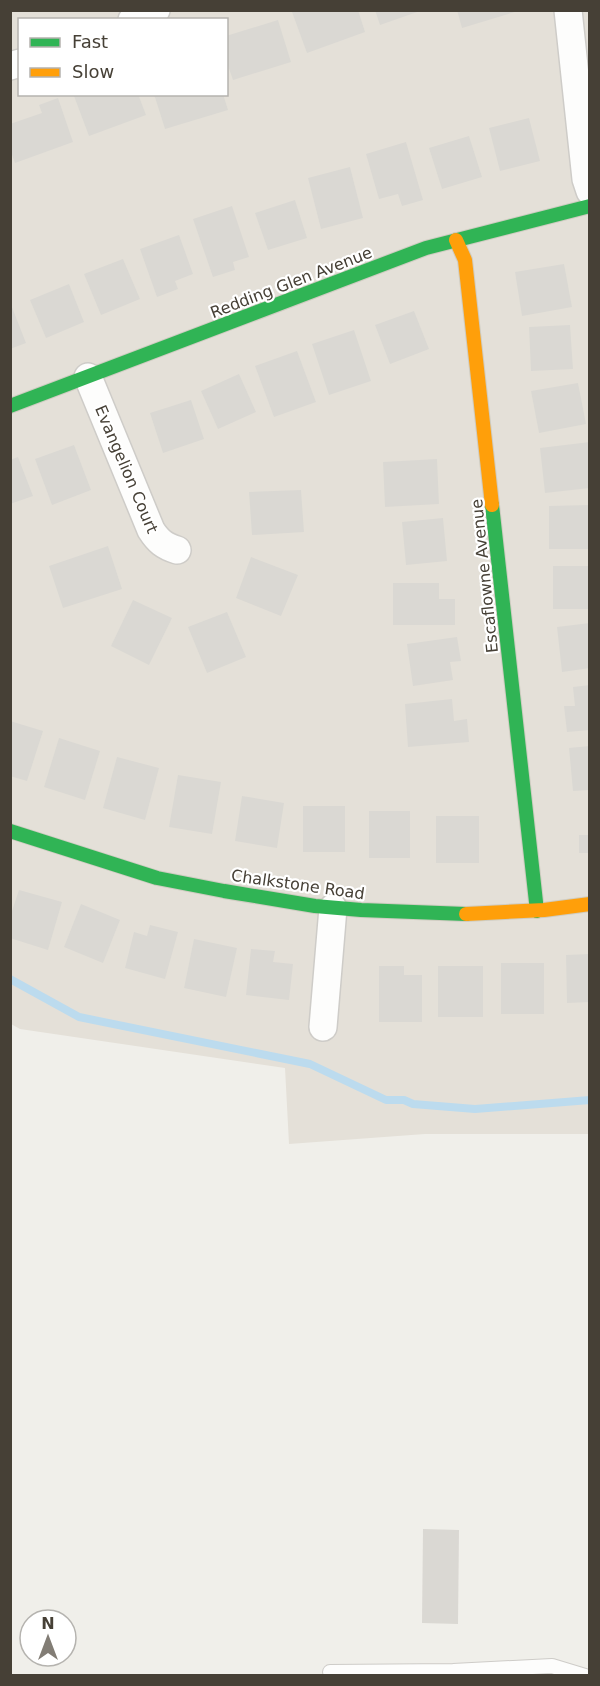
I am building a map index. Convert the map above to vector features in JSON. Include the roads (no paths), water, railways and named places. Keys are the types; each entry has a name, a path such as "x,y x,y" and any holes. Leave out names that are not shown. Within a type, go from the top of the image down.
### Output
{"street":[{"path":"137,18 156,10"},
{"path":"568,10 586,179 590,191"},
{"name":"Redding Glen Avenue","path":"10,406 426,248 590,206"},
{"name":"Escaflowne Avenue","path":"456,240 465,260 537,911"},
{"name":"Evangelion Court","path":"88,376 150,530 158,541 177,550"},
{"name":"Chalkstone Road","path":"10,831 158,878 333,908 456,914 518,913 590,904"},
{"path":"323,1027 333,908"}],"lane":[{"path":"330,1672 453,1671 552,1666 585,1676"}],"waterway":[{"path":"10,979 79,1017 310,1064 386,1100 404,1100 413,1104 475,1109 590,1100"}]}
